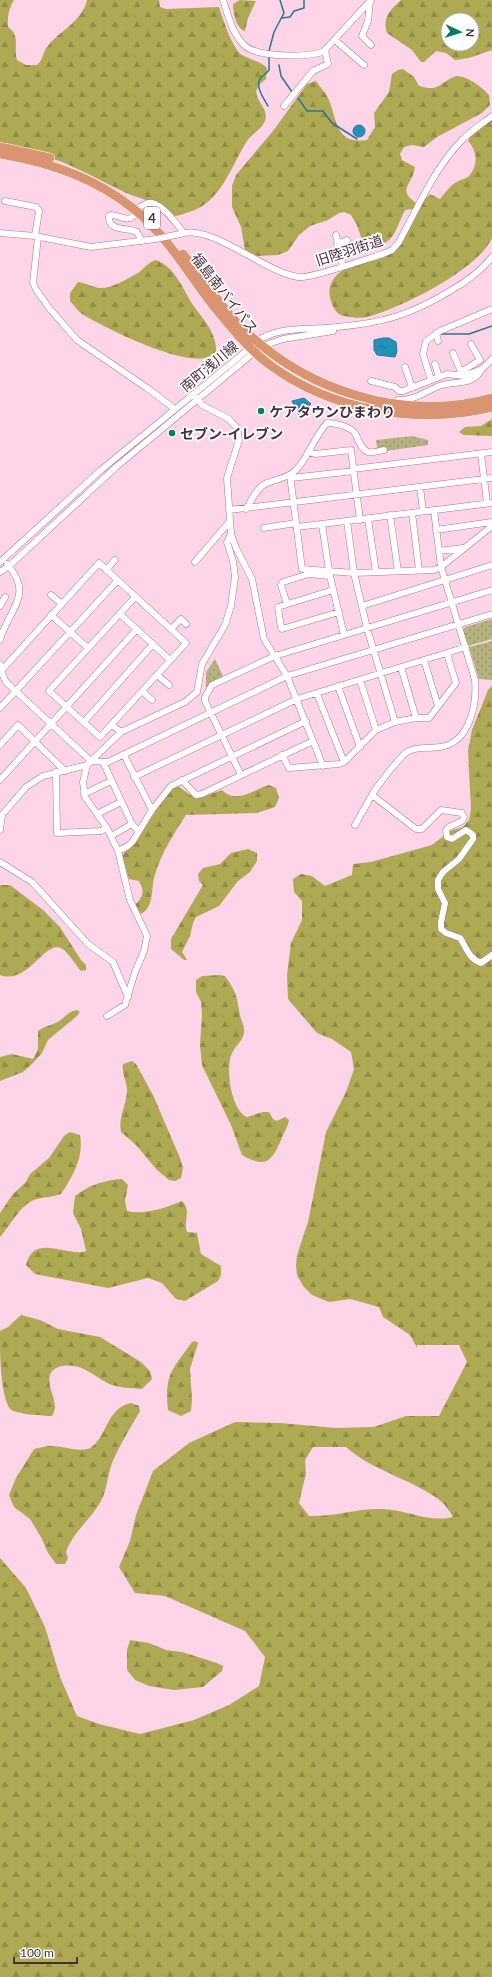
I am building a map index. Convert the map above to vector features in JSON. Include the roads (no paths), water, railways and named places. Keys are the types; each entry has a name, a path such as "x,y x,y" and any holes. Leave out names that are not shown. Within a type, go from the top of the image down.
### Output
{"highway":[{"name":"福島南バイパス","path":"0,147 42,156 82,171 114,187 139,209 172,248 210,302 280,372 302,385 331,397 378,410 420,415 442,415 492,407"},
{"name":"福島南バイパス","path":"0,154 39,162 84,178 139,209"},
{"name":"福島南バイパス","path":"256,347 304,374 354,395 387,403 426,406 466,404 492,398"}],"street":[{"path":"223,0 238,38 247,48 276,55 319,53 325,50 371,1"},
{"path":"371,1 368,20 362,36 371,45"},
{"path":"335,40 364,65"},
{"path":"284,106 313,71 327,65 328,62 325,50"},
{"name":"旧陸羽街道","path":"0,233 36,236 92,247 156,239 181,233 202,233 262,263 299,278 383,254 396,246 445,161 463,138 492,116"},
{"path":"5,201 36,207 39,211 33,283 37,291 55,315 77,340 175,409"},
{"path":"142,241 137,232 114,227 110,224 109,216 111,215 127,220 146,203 156,205 163,211 181,233"},
{"path":"336,235 343,266"},
{"path":"337,244 347,240"},
{"path":"256,347 283,339 398,317 434,301 479,272 492,257"},
{"path":"431,380 423,350 426,341 436,333 492,309"},
{"path":"436,333 438,341"},
{"path":"459,374 480,360 473,346 482,345"},
{"name":"南町浅川線","path":"0,572 9,566 195,396 256,347"},
{"path":"452,353 459,374"},
{"path":"354,395 408,400 443,384 463,383 474,377 492,359"},
{"path":"435,364 439,377"},
{"path":"405,367 412,388"},
{"path":"371,381 395,387 399,391 412,388 447,374 459,374 464,376 482,369"},
{"path":"195,396 202,405 228,419 237,428 239,440 227,478 231,534 236,548 252,579 264,639 287,676 323,766"},
{"name":"南町浅川線","path":"2,561 101,470 175,409 195,396"},
{"path":"384,450 369,452 362,448 351,429 333,423 327,423 318,434 304,461 290,476 302,569 354,573 434,570 441,567 463,548 488,531 492,526"},
{"path":"309,452 315,454 351,450 360,520"},
{"path":"246,509 264,484 290,476 354,470 492,452"},
{"path":"264,528 296,525 322,525 490,503 484,479 481,454"},
{"path":"229,510 492,478"},
{"path":"420,487 423,511"},
{"path":"355,825 372,795 407,752 419,748 449,745 460,738 473,710 476,696 475,680 444,580 434,510"},
{"path":"412,513 419,570"},
{"path":"390,516 398,571"},
{"path":"368,518 376,572"},
{"path":"195,562 230,521"},
{"path":"347,521 354,573 372,650 395,722"},
{"path":"436,530 492,522"},
{"path":"322,525 329,570"},
{"path":"107,1016 125,1005 135,972 144,951 147,936 130,900 118,851 111,836 84,794 83,782 89,763 121,732 185,702 197,692 202,664 225,626 232,606 234,578 233,561 227,544 231,534"},
{"path":"439,551 463,548"},
{"path":"106,570 115,560"},
{"path":"0,640 2,629 17,605 20,590 14,573 9,566 2,561"},
{"path":"89,763 6,682 0,669 99,563 106,570 135,596 186,643 100,737 50,691 135,596"},
{"path":"362,606 492,565"},
{"path":"287,604 280,586 283,582 309,574 330,576 344,635"},
{"path":"0,708 117,580"},
{"path":"333,590 278,607 281,628 282,629 339,612"},
{"path":"241,775 211,713 205,697 212,685 275,656 492,590"},
{"path":"51,595 62,604"},
{"path":"0,606 4,597"},
{"path":"120,614 170,660"},
{"path":"0,830 2,815 26,787 43,776 56,772 65,772 89,763 103,762 124,755 287,676 492,614"},
{"path":"51,615 88,648"},
{"path":"171,629 182,619 186,624"},
{"path":"0,780 137,629"},
{"path":"84,722 153,644"},
{"path":"134,777 297,699 466,647"},
{"path":"282,755 289,768 323,766 344,762 376,730 395,722 416,718 429,718 456,683 447,654"},
{"path":"424,660 438,706"},
{"path":"401,667 416,718"},
{"path":"157,675 169,685"},
{"path":"360,680 376,730"},
{"path":"338,686 360,746"},
{"path":"142,691 152,700"},
{"path":"317,694 344,762"},
{"path":"118,851 128,846 152,810 171,786 306,721"},
{"path":"0,745 18,725 65,772"},
{"path":"112,725 121,732"},
{"path":"182,780 196,795 313,741"},
{"path":"124,755 152,810"},
{"path":"103,762 132,824 138,831"},
{"path":"56,772 56,833 101,831 106,828"},
{"path":"84,794 111,781"},
{"path":"372,795 416,829 422,829 441,810 462,813 464,817 462,821 446,830 447,837 452,839 466,830 473,834 473,839 459,859 443,872 438,880 438,890 445,903 441,922 442,929 446,933 460,938 469,956 474,960 481,963 492,955"},
{"path":"97,814 121,802"},
{"path":"111,836 132,824"},
{"path":"0,862 32,882 88,944 109,957 116,967 128,997"}],"water":[{"path":"359,125 363,127 365,131 363,135 359,137 355,135 353,131 355,127"},
{"path":"389,338 396,342 397,351 395,357 377,355 374,350 374,340"},
{"path":"304,398 311,404 299,415 292,401"}],"waterway":[{"path":"269,51 274,32 284,13 280,0"},
{"path":"282,18 290,17 294,11 304,8 304,0"},
{"path":"268,106 261,92 259,82 269,70 269,56"},
{"path":"279,65 281,76 292,92"},
{"path":"298,98 307,111 323,111 332,123 357,139"},
{"path":"440,334 469,334 492,326"}],"place":[{"name":"ケアタウンひまわり","path":"261,411"},
{"name":"セブン-イレブン","path":"172,433"}]}
